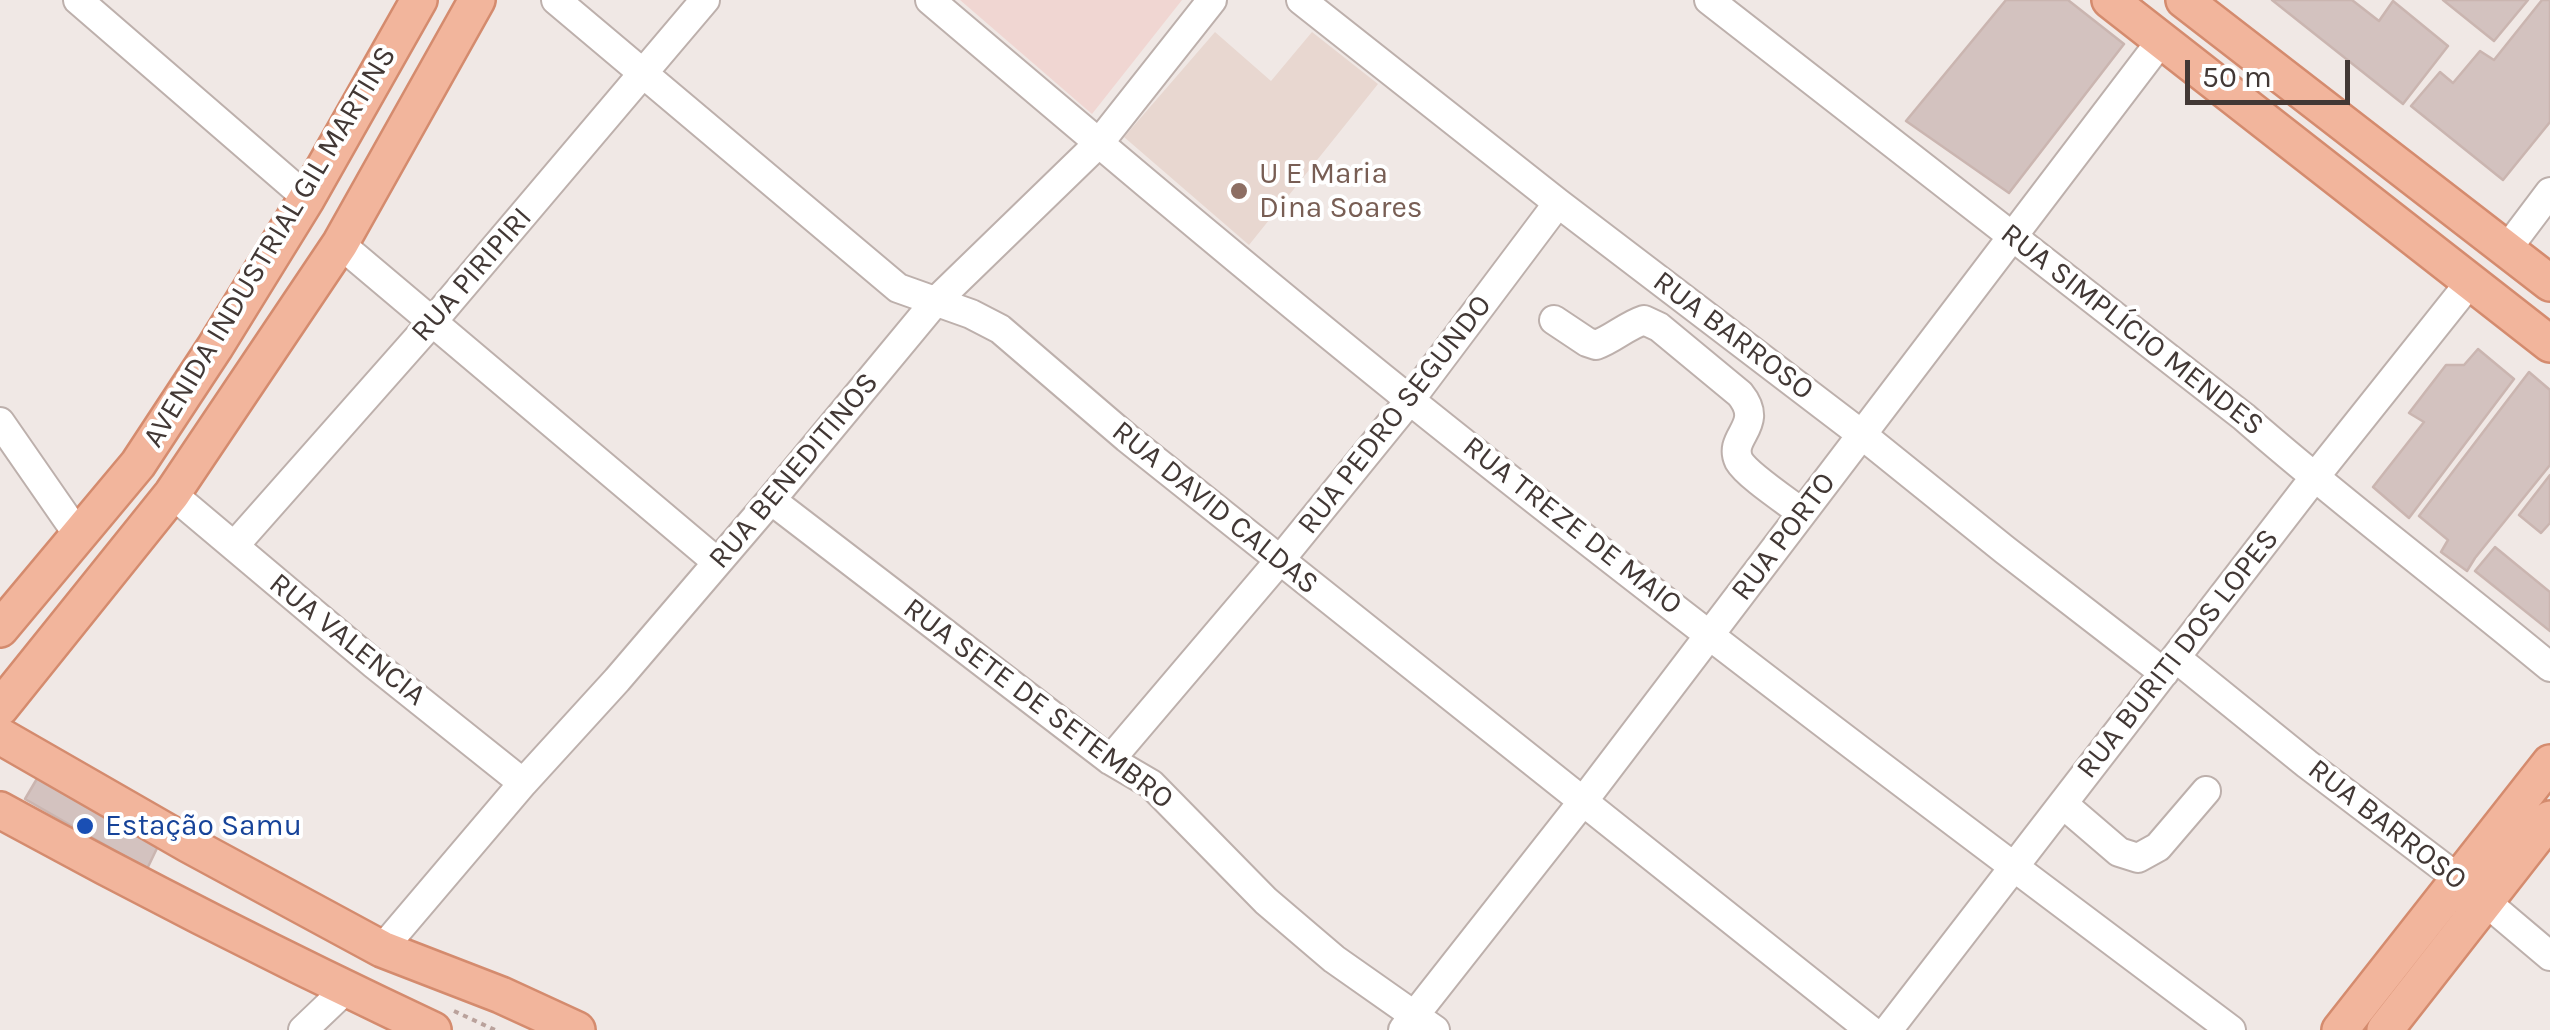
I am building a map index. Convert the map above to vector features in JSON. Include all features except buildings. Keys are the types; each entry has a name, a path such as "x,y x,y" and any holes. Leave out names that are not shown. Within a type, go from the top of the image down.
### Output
{"main road":[{"name":"AVENIDA INDUSTRIAL GIL MARTINS","path":"0,708 172,494 340,244 477,0"},
{"path":"2110,0 2550,344"},
{"path":"2190,2 2550,283"},
{"name":"AVENIDA INDUSTRIAL GIL MARTINS","path":"0,629 149,447 307,198 415,7"},
{"path":"415,7 454,37"},
{"path":"0,736 382,949 577,1030"},
{"path":"2385,1030 2550,763"},
{"path":"0,810 125,879 433,1030"},
{"path":"2340,1030 2472,891 2550,819"}],"street":[{"path":"78,0 307,198"},
{"name":"RUA DAVID CALDAS","path":"556,0 898,288 971,314 1000,329 1126,438 1870,1030"},
{"name":"RUA PIRIPIRI","path":"234,546 433,321 705,0"},
{"name":"RUA TREZE DE MAIO","path":"930,0 1410,400 1710,634 2231,1030"},
{"name":"RUA BENEDITINOS","path":"382,949 771,500 935,302 1099,143 1212,0"},
{"name":"RUA BARROSO","path":"1301,0 1558,203 1861,434 2004,550 2308,764 2550,956"},
{"name":"RUA SIMPLÍCIO MENDES","path":"1708,0 2244,416 2314,478 2550,667"},
{"name":"RUA PORTO","path":"1417,1025 2161,41"},
{"path":"2507,250 2550,192"},
{"name":"RUA PEDRO SEGUNDO","path":"1110,760 1410,400 1558,203"},
{"path":"340,244 717,562"},
{"name":"RUA BURITI DOS LOPES","path":"1888,1030 2471,281"},
{"path":"1554,320 1596,346 1626,326 1644,320 1659,328 1749,405 1749,422 1737,446 1737,457 1744,468 1802,513"},
{"path":"0,422 79,536"},
{"name":"RUA VALENCIA","path":"172,494 523,783"},
{"name":"RUA SETE DE SETEMBRO","path":"771,500 1110,760 1150,784 1266,900 1417,1025"},
{"path":"2063,804 2119,852 2138,858 2158,847 2206,792"},
{"path":"303,1030 346,989"}],"shaded area":[{"path":"960,0 1182,0 1092,114"},
{"name":"U E Maria Dina Soares","path":"1215,32 1271,81 1312,32 1378,84 1249,245 1124,137"}],"place":[{"name":"U E Maria Dina Soares","path":"1239,191"},
{"name":"Estação Samu","path":"85,826"}]}
